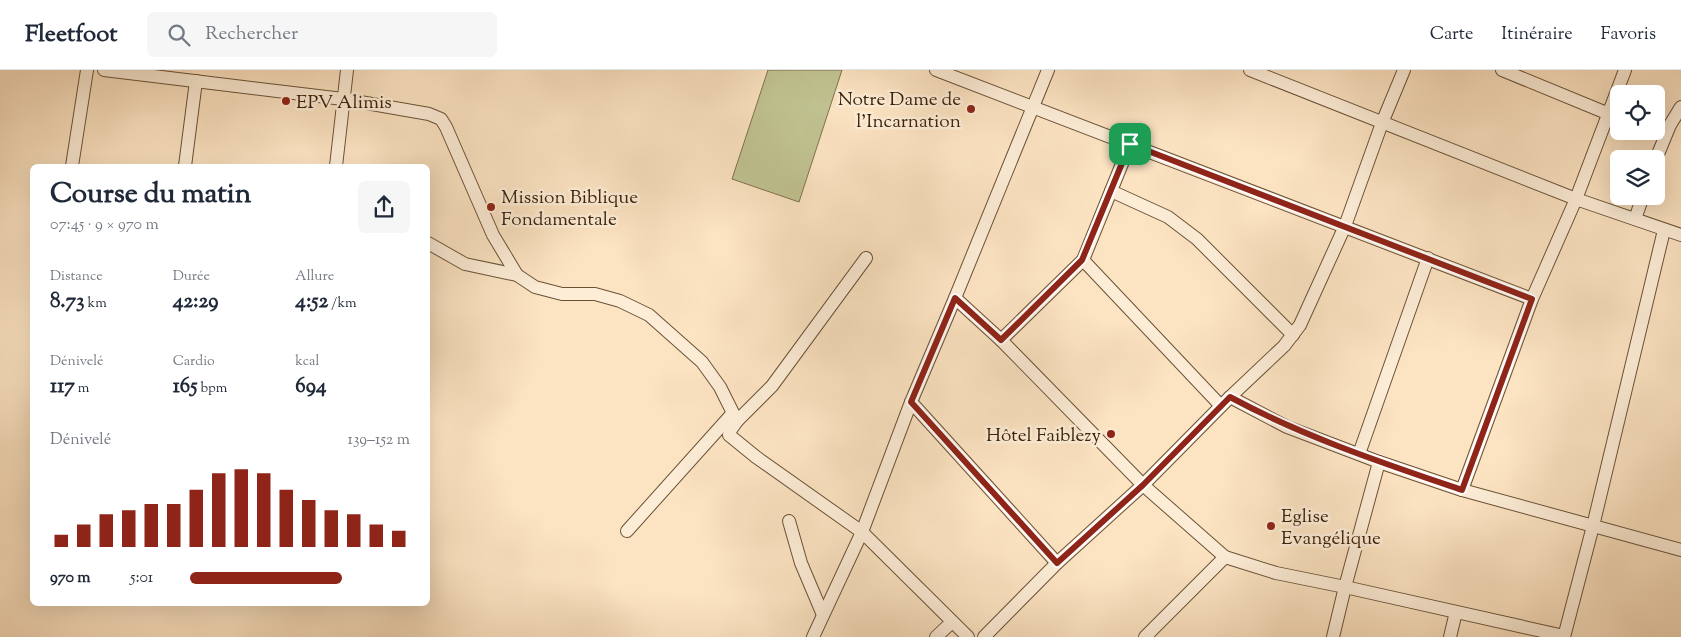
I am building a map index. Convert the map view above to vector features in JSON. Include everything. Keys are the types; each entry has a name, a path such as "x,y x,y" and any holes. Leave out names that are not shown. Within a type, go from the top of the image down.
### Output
{"street":[{"path":"72,164 87,70"},
{"path":"104,70 343,98 429,114 441,119 493,235 517,275"},
{"path":"336,164 347,70"},
{"path":"936,70 1532,299"},
{"path":"813,637 862,532 911,402 1048,70"},
{"path":"1250,70 1576,199 1681,236"},
{"path":"984,637 1057,563 1143,485 1293,335 1300,325 1344,226 1382,123 1404,70"},
{"path":"1502,70 1609,114"},
{"path":"1462,490 1532,299 1576,199 1625,70"},
{"path":"185,164 196,81"},
{"path":"1660,150 1670,125 1681,107"},
{"path":"1001,340 1082,260 1130,144"},
{"path":"1111,191 1168,217 1197,239 1293,335"},
{"path":"1635,219 1640,205"},
{"path":"955,298 1001,340 1143,485 1225,558 1276,573 1564,637 1664,230"},
{"path":"430,244 465,264 517,275 535,287 562,294 595,294 620,301 650,315 702,362 720,387 734,418 729,435 756,457 862,532 968,637"},
{"path":"627,531 734,418 772,386 866,258"},
{"path":"1359,454 1428,258"},
{"path":"1082,260 1226,402 1379,462 1462,490 1681,550"},
{"path":"911,402 1057,563"},
{"path":"1333,637 1379,462"},
{"path":"789,521 801,563 824,615"},
{"path":"1145,637 1225,558"},
{"path":"1450,637 1456,612"},
{"path":"936,637 952,622"}],"green space":[{"path":"768,70 842,70 799,202 732,179"}],"place":[{"name":"EPV Alimis","path":"286,101"},
{"name":"Notre Dame de l’Incarnation","path":"971,109"},
{"name":"Mission Biblique Fondamentale","path":"491,207"},
{"name":"Hôtel Faiblezy","path":"1111,434"},
{"name":"Eglise Evangélique","path":"1271,526"}],"route":[{"path":"1130,144 1532,299 1462,490 1379,462 1287,427 1230,397 1143,485 1057,563 911,402 955,298 1001,340 1082,260 1130,144"}]}
